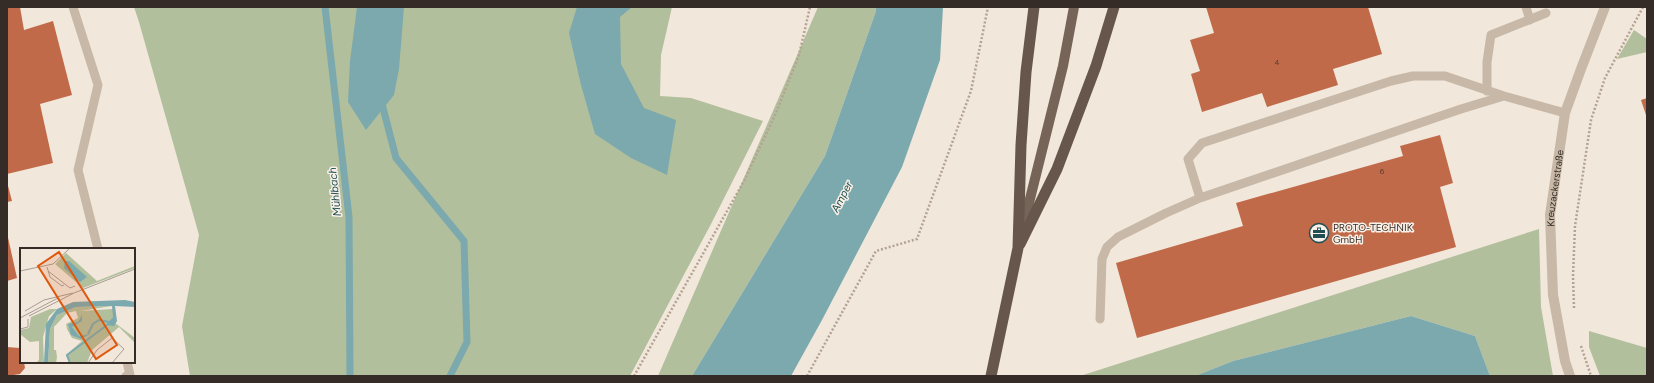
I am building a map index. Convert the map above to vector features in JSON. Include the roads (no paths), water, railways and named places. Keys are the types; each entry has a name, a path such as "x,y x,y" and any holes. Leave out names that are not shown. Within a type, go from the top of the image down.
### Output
{"highway":[{"path":"991,376 1018,248 1021,145 1026,72 1034,7"},
{"path":"1018,248 1057,170 1096,66 1114,7"}],"main road":[{"path":"1018,248 1063,66 1074,7"}],"street":[{"name":"Kreuzackerstraße","path":"1570,376 1565,361 1553,295 1550,215 1566,113 1581,68 1605,7"}],"lane":[{"path":"73,7 98,84 78,170 98,248"},
{"path":"1526,7 1530,20"},
{"path":"1487,91 1487,62 1490,35 1546,14"},
{"path":"1200,198 1188,159 1202,143 1392,81 1413,76 1445,76 1487,91 1566,113"},
{"path":"1100,319 1102,259 1107,247 1118,237 1200,198 1461,109 1504,96"},
{"path":"126,376 130,375 127,363"}],"water":[{"path":"357,7 404,7 399,69 394,95 366,130 348,102 350,61"},
{"path":"577,7 632,7 620,17 621,64 644,108 676,120 667,175 631,158 595,134 581,85 569,33"},
{"name":"Amper","path":"876,7 943,7 940,60 902,167 791,376 692,376 825,156 876,11"},
{"path":"1411,316 1475,336 1490,376 1195,376 1233,361"}],"waterway":[{"name":"Mühlbach","path":"325,7 349,217 350,376"},
{"path":"381,100 396,158 464,241 467,342 450,376"}],"place":[{"name":"PROTO-TECHNIK GmbH","path":"1319,233"}]}
